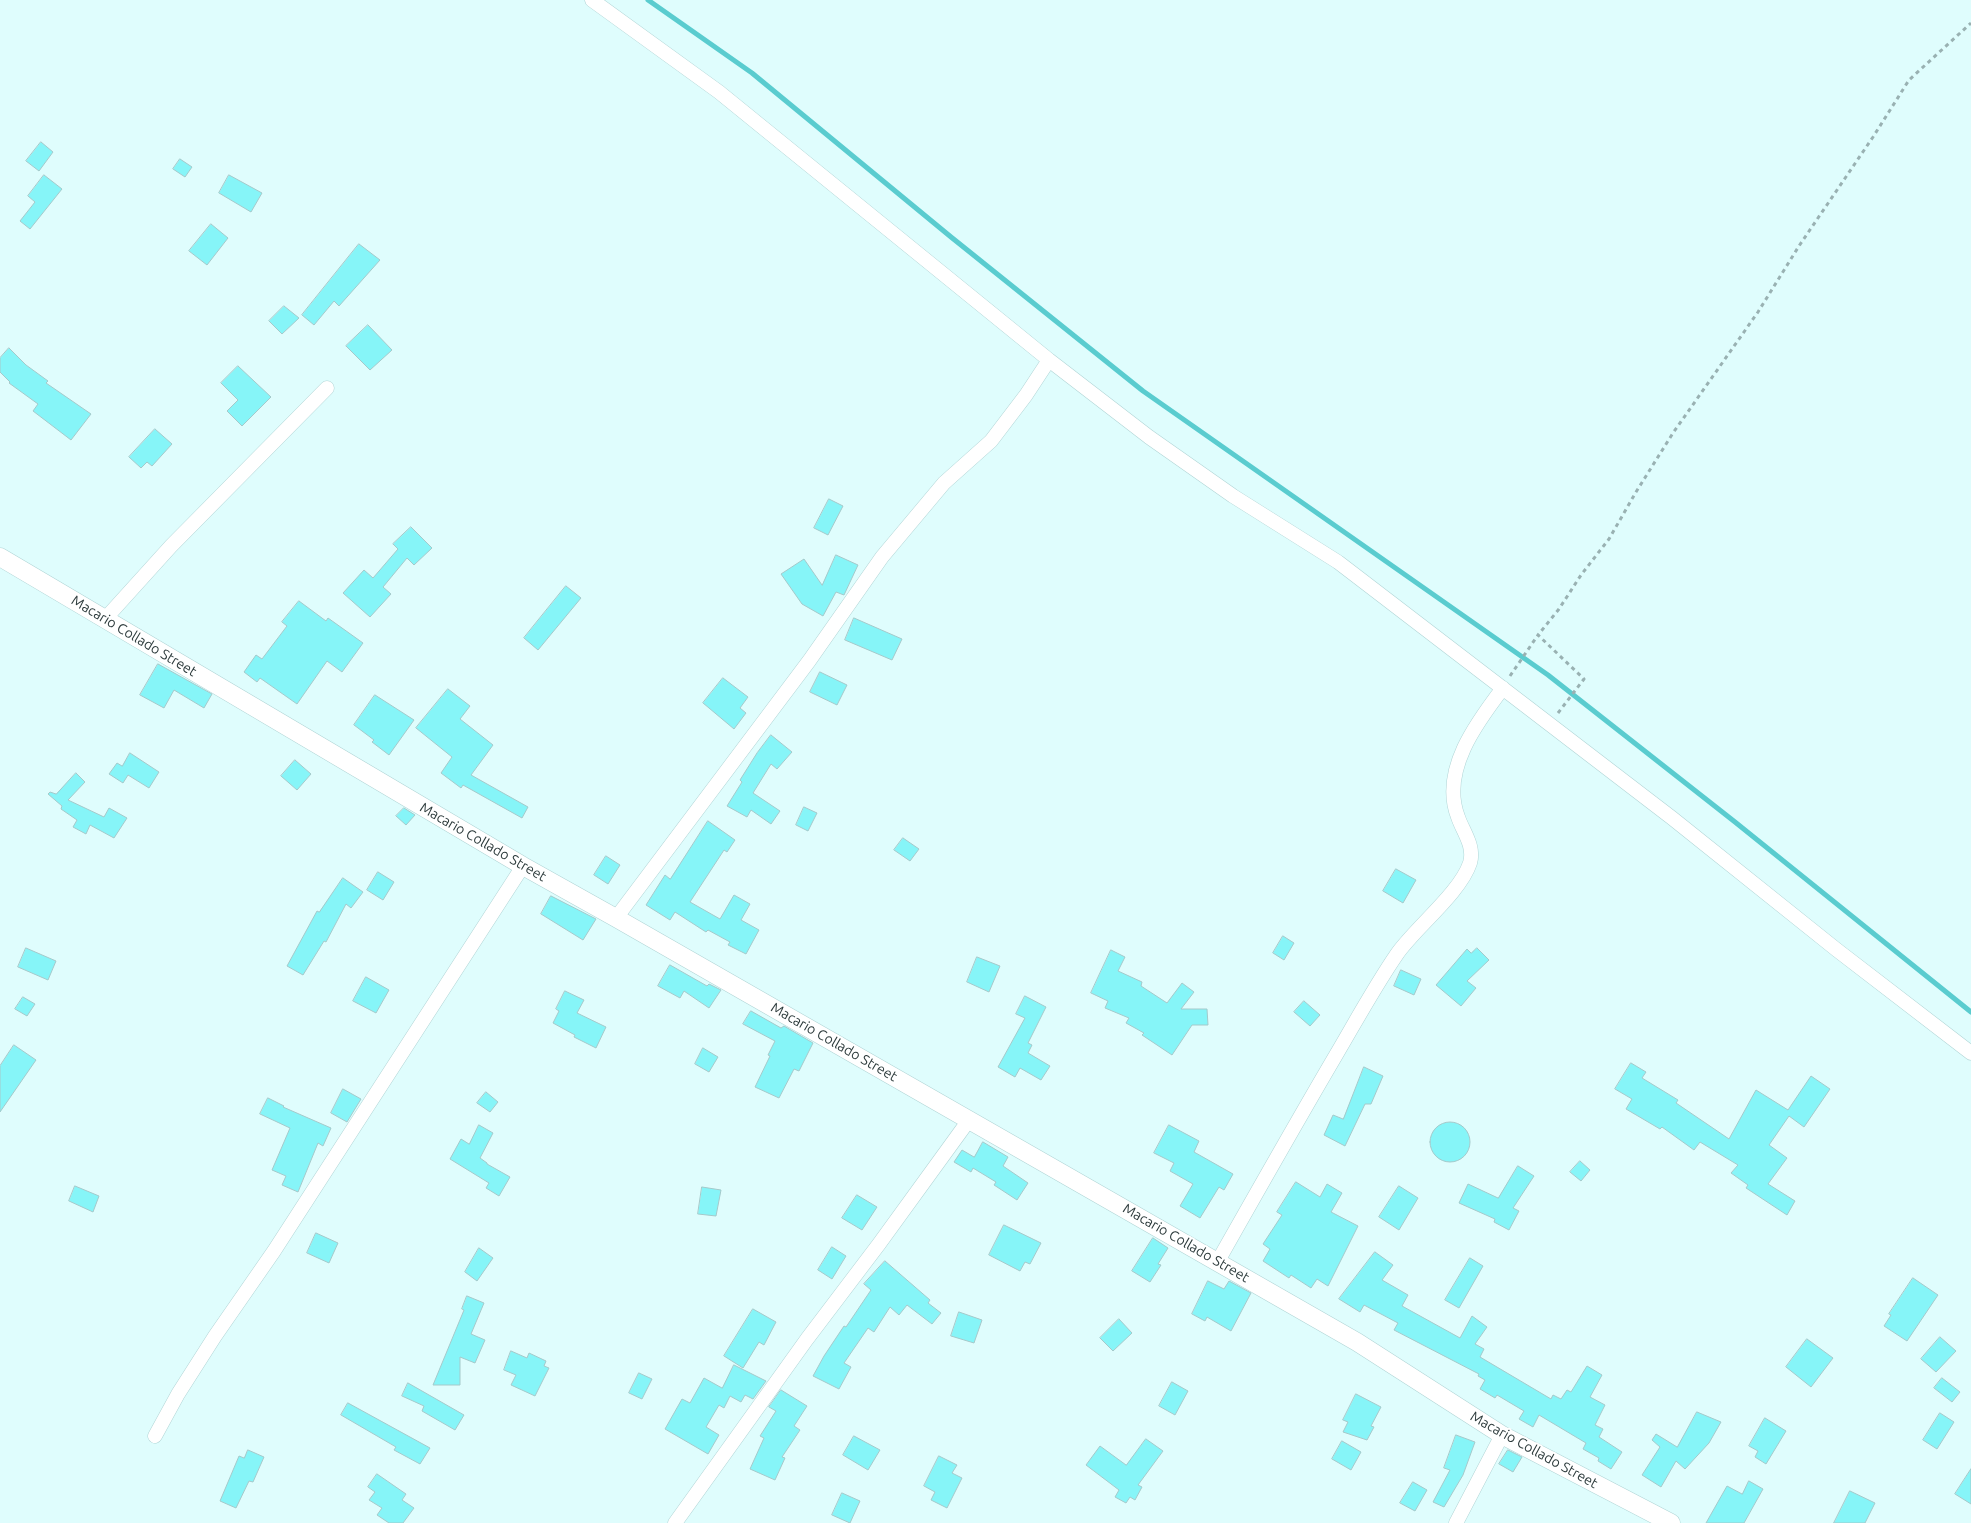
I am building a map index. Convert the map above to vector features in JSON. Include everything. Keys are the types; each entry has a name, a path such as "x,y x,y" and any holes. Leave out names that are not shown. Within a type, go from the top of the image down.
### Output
{"street":[{"path":"592,0 719,92 1049,360 1149,436 1233,496 1338,562 1507,682 1971,1053"},
{"path":"616,918 809,661 882,557 944,483 991,442 1049,360"},
{"path":"105,618 172,546 327,388"},
{"name":"Macario Collado Street","path":"0,557 523,866 1357,1342 1502,1435 1671,1523"},
{"path":"1218,1261 1397,953 1458,883 1470,864 1471,847 1457,816 1453,791 1456,768 1467,742 1485,711 1507,682"},
{"path":"156,1436 178,1394 215,1336 274,1251 523,866"},
{"path":"675,1523 969,1120"},
{"path":"1456,1523 1502,1435"}],"path":[{"path":"1507,682 1538,635 1609,539 1673,433 1758,312 1819,215 1874,137 1909,80 1971,23"},
{"path":"1538,635 1584,679 1559,714"}],"building":[{"path":"41,142 53,152 39,171 26,161"},
{"path":"180,159 192,167 185,177 173,169"},
{"path":"44,175 62,189 30,229 20,221 35,202 28,196"},
{"path":"229,175 262,193 251,212 219,193"},
{"path":"211,224 228,238 207,265 189,251"},
{"path":"359,244 380,260 339,306 334,301 314,325 302,315"},
{"path":"284,306 299,318 282,334 269,321"},
{"path":"368,325 392,350 370,370 346,346"},
{"path":"9,348 26,365 48,381 46,383 91,414 71,440 33,411 38,404 9,383 0,372 0,358"},
{"path":"238,366 271,397 242,426 227,411 238,400 221,383"},
{"path":"155,429 172,444 152,466 147,462 141,468 129,457"},
{"path":"829,499 843,506 828,535 814,528"},
{"path":"411,527 432,548 414,565 407,558 383,587 391,594 370,617 343,593 364,570 373,578 398,549 393,544"},
{"path":"836,555 858,565 844,595 836,592 823,616 802,604 781,574 804,559 822,585"},
{"path":"566,586 581,598 538,650 524,638"},
{"path":"299,601 326,621 328,618 363,643 342,672 327,661 297,704 260,678 257,682 244,672 256,655 262,659 287,626 282,622"},
{"path":"854,618 902,639 892,660 845,640"},
{"path":"158,664 212,694 204,708 174,690 164,708 140,695"},
{"path":"820,672 847,685 837,705 810,692"},
{"path":"723,678 748,697 740,708 746,713 734,729 703,703"},
{"path":"448,689 470,706 460,719 493,745 471,775 528,807 522,818 463,785 461,788 441,773 452,757 416,728"},
{"path":"375,695 414,720 389,755 372,742 374,740 354,725"},
{"path":"771,735 792,752 777,769 771,764 753,793 780,811 771,824 751,810 747,817 727,806 742,782 740,780"},
{"path":"130,753 159,772 149,788 128,775 123,783 109,774 117,763 122,766"},
{"path":"295,760 311,774 297,790 281,776"},
{"path":"76,773 85,782 68,800 104,817 109,808 127,818 114,838 90,825 86,834 73,827 77,820 61,809 62,806 48,794 50,792 56,794"},
{"path":"804,807 817,813 808,831 796,825"},
{"path":"404,808 415,815 406,825 396,816"},
{"path":"708,821 735,840 727,852 724,850 690,902 720,919 734,895 750,904 741,920 759,930 746,954 728,945 730,942 708,930 706,932 675,912 670,920 646,905 665,875 670,879"},
{"path":"903,838 919,849 910,861 894,850"},
{"path":"606,856 620,865 608,884 594,875"},
{"path":"1396,869 1416,880 1403,903 1383,891"},
{"path":"378,872 394,882 383,900 367,890"},
{"path":"343,878 363,892 351,908 346,904 326,942 324,941 303,975 287,966 317,911 319,912"},
{"path":"551,896 596,919 583,940 541,914"},
{"path":"1283,936 1294,943 1284,960 1273,953"},
{"path":"26,948 56,961 48,980 18,967"},
{"path":"1477,948 1489,960 1467,981 1476,988 1461,1006 1436,985 1467,949 1471,953"},
{"path":"1111,950 1125,957 1118,971 1142,982 1141,986 1167,1003 1182,983 1194,992 1181,1009 1207,1009 1208,1025 1192,1025 1172,1055 1142,1035 1144,1033 1126,1023 1129,1018 1105,1008 1108,1001 1091,993"},
{"path":"977,957 1000,966 989,992 967,982"},
{"path":"670,965 707,986 709,984 721,990 709,1008 684,991 680,998 658,986"},
{"path":"1401,970 1421,979 1414,995 1394,986"},
{"path":"366,977 389,990 376,1013 353,1001"},
{"path":"565,991 584,1000 577,1013 606,1027 596,1048 574,1037 575,1035 553,1023 559,1011 556,1009"},
{"path":"1025,996 1046,1007 1028,1043 1032,1045 1028,1053 1050,1066 1041,1080 1020,1068 1015,1077 998,1067 1025,1018 1016,1014"},
{"path":"23,997 35,1004 27,1016 15,1009"},
{"path":"1304,1001 1320,1015 1310,1026 1294,1012"},
{"path":"751,1011 781,1028 784,1026 813,1043 799,1071 794,1069 779,1098 755,1087 775,1041 743,1024"},
{"path":"14,1045 36,1060 0,1112 0,1066"},
{"path":"703,1048 718,1057 709,1072 695,1064"},
{"path":"1631,1063 1646,1072 1642,1078 1678,1100 1676,1103 1729,1139 1756,1090 1788,1110 1811,1076 1830,1089 1804,1127 1789,1116 1769,1145 1787,1158 1768,1184 1795,1201 1787,1215 1746,1188 1748,1185 1731,1173 1738,1165 1700,1142 1694,1150 1662,1127 1660,1129 1626,1109 1632,1099 1615,1089"},
{"path":"1364,1067 1383,1076 1371,1104 1365,1104 1345,1146 1324,1135 1333,1115 1343,1119"},
{"path":"343,1089 361,1099 347,1122 331,1113"},
{"path":"486,1092 498,1102 490,1112 477,1103"},
{"path":"268,1098 283,1107 331,1128 323,1146 318,1143 298,1192 282,1185 286,1176 272,1170 290,1128 260,1114"},
{"path":"1450,1122 1464,1128 1470,1142 1464,1156 1450,1162 1436,1156 1430,1142 1436,1128"},
{"path":"479,1125 493,1133 480,1158 510,1177 499,1196 486,1188 489,1183 450,1159 461,1139 469,1144"},
{"path":"1169,1125 1199,1141 1194,1152 1233,1174 1224,1190 1219,1187 1200,1218 1180,1206 1193,1184 1170,1171 1174,1163 1154,1153"},
{"path":"983,1142 1008,1157 1003,1166 1028,1183 1017,1200 994,1185 996,1182 973,1168 971,1172 954,1162 962,1150 974,1157"},
{"path":"1580,1161 1590,1170 1581,1181 1570,1172"},
{"path":"1518,1166 1534,1176 1513,1208 1519,1211 1509,1230 1494,1222 1495,1219 1459,1203 1468,1184 1498,1198"},
{"path":"1296,1182 1320,1197 1327,1184 1342,1193 1331,1212 1358,1226 1328,1286 1317,1279 1311,1288 1291,1275 1289,1278 1263,1261 1270,1249 1263,1244 1282,1215 1277,1212"},
{"path":"75,1186 99,1196 93,1212 69,1201"},
{"path":"1399,1186 1418,1198 1399,1230 1379,1217"},
{"path":"702,1187 721,1190 716,1216 698,1214"},
{"path":"857,1195 877,1207 862,1230 842,1218"},
{"path":"1004,1225 1041,1243 1030,1264 1025,1262 1020,1271 989,1255"},
{"path":"316,1233 338,1243 329,1263 307,1253"},
{"path":"1153,1238 1168,1248 1158,1264 1161,1265 1150,1282 1132,1271"},
{"path":"832,1247 846,1256 832,1279 818,1270"},
{"path":"479,1248 493,1258 477,1281 465,1272"},
{"path":"1375,1252 1393,1265 1382,1280 1408,1295 1402,1306 1460,1338 1472,1316 1487,1327 1475,1344 1484,1349 1480,1357 1551,1399 1553,1395 1561,1399 1567,1390 1571,1392 1587,1366 1602,1375 1590,1397 1605,1405 1595,1425 1603,1429 1599,1437 1622,1452 1611,1469 1598,1461 1599,1458 1583,1449 1586,1443 1539,1415 1533,1427 1519,1419 1524,1411 1497,1395 1495,1398 1480,1389 1485,1380 1478,1376 1479,1374 1394,1330 1398,1323 1364,1305 1360,1312 1339,1299"},
{"path":"1470,1258 1483,1266 1459,1308 1445,1300"},
{"path":"885,1261 930,1300 928,1303 941,1313 932,1324 907,1305 899,1315 890,1307 874,1332 868,1328 844,1363 851,1367 839,1389 813,1376 844,1326 846,1327 871,1290 864,1284"},
{"path":"1913,1278 1938,1295 1907,1341 1884,1326 1891,1315 1889,1314"},
{"path":"1208,1281 1224,1289 1229,1281 1251,1293 1231,1331 1207,1317 1205,1321 1192,1314"},
{"path":"467,1296 484,1303 471,1334 485,1340 475,1363 460,1357 460,1385 433,1385 464,1310 462,1309"},
{"path":"753,1309 776,1322 764,1345 759,1342 743,1368 724,1356"},
{"path":"959,1312 982,1320 974,1343 951,1336"},
{"path":"1119,1319 1132,1333 1113,1351 1100,1338"},
{"path":"1940,1337 1956,1351 1936,1372 1921,1359"},
{"path":"1807,1339 1833,1358 1811,1387 1786,1367"},
{"path":"511,1351 527,1358 529,1353 546,1361 544,1366 549,1368 535,1396 511,1385 516,1375 504,1370"},
{"path":"734,1365 766,1381 753,1399 745,1395 741,1402 730,1396 724,1408 719,1405 706,1427 719,1435 708,1454 665,1429 682,1399 690,1403 704,1378 722,1388"},
{"path":"639,1373 652,1379 642,1399 629,1393"},
{"path":"1942,1378 1960,1392 1952,1402 1934,1388"},
{"path":"1172,1382 1188,1391 1175,1415 1159,1406"},
{"path":"408,1383 464,1415 455,1430 422,1411 424,1406 402,1396"},
{"path":"781,1390 807,1406 794,1426 800,1430 782,1457 785,1458 775,1480 750,1469 764,1438 760,1436 776,1411 769,1407"},
{"path":"1356,1394 1381,1407 1371,1426 1374,1427 1367,1440 1343,1432 1348,1422 1343,1420"},
{"path":"348,1403 430,1448 420,1464 394,1450 396,1447 341,1415"},
{"path":"1697,1412 1721,1422 1709,1443 1685,1469 1676,1461 1661,1487 1642,1475 1660,1447 1652,1440 1656,1434 1677,1447"},
{"path":"1940,1413 1954,1422 1937,1449 1923,1440"},
{"path":"1765,1418 1786,1431 1766,1464 1755,1457 1758,1451 1749,1446"},
{"path":"1456,1435 1475,1442 1463,1475 1444,1507 1433,1502 1450,1470 1444,1468"},
{"path":"854,1436 880,1450 868,1470 843,1455"},
{"path":"1146,1439 1163,1451 1138,1485 1142,1487 1135,1500 1130,1497 1126,1503 1115,1497 1119,1490 1086,1465 1100,1446 1126,1465"},
{"path":"1342,1441 1361,1452 1351,1470 1332,1459"},
{"path":"248,1450 264,1457 253,1482 249,1481 236,1508 220,1501 239,1456 244,1458"},
{"path":"1508,1450 1522,1457 1513,1472 1499,1464"},
{"path":"939,1456 957,1465 952,1473 962,1478 947,1508 931,1500 935,1492 924,1486"},
{"path":"1971,1469 1971,1504 1955,1494"},
{"path":"377,1474 406,1494 402,1500 414,1508 403,1523 389,1523 377,1515 382,1508 369,1500 375,1492 368,1487"},
{"path":"1749,1481 1763,1489 1744,1523 1706,1523 1727,1486 1742,1494"},
{"path":"1413,1482 1427,1490 1415,1511 1400,1503"},
{"path":"1850,1491 1875,1503 1865,1523 1834,1523"},
{"path":"842,1493 860,1501 850,1523 832,1515"}],"waterway":[{"path":"648,0 752,73 951,237 1143,391 1548,675 1735,822 1971,1012"}]}
